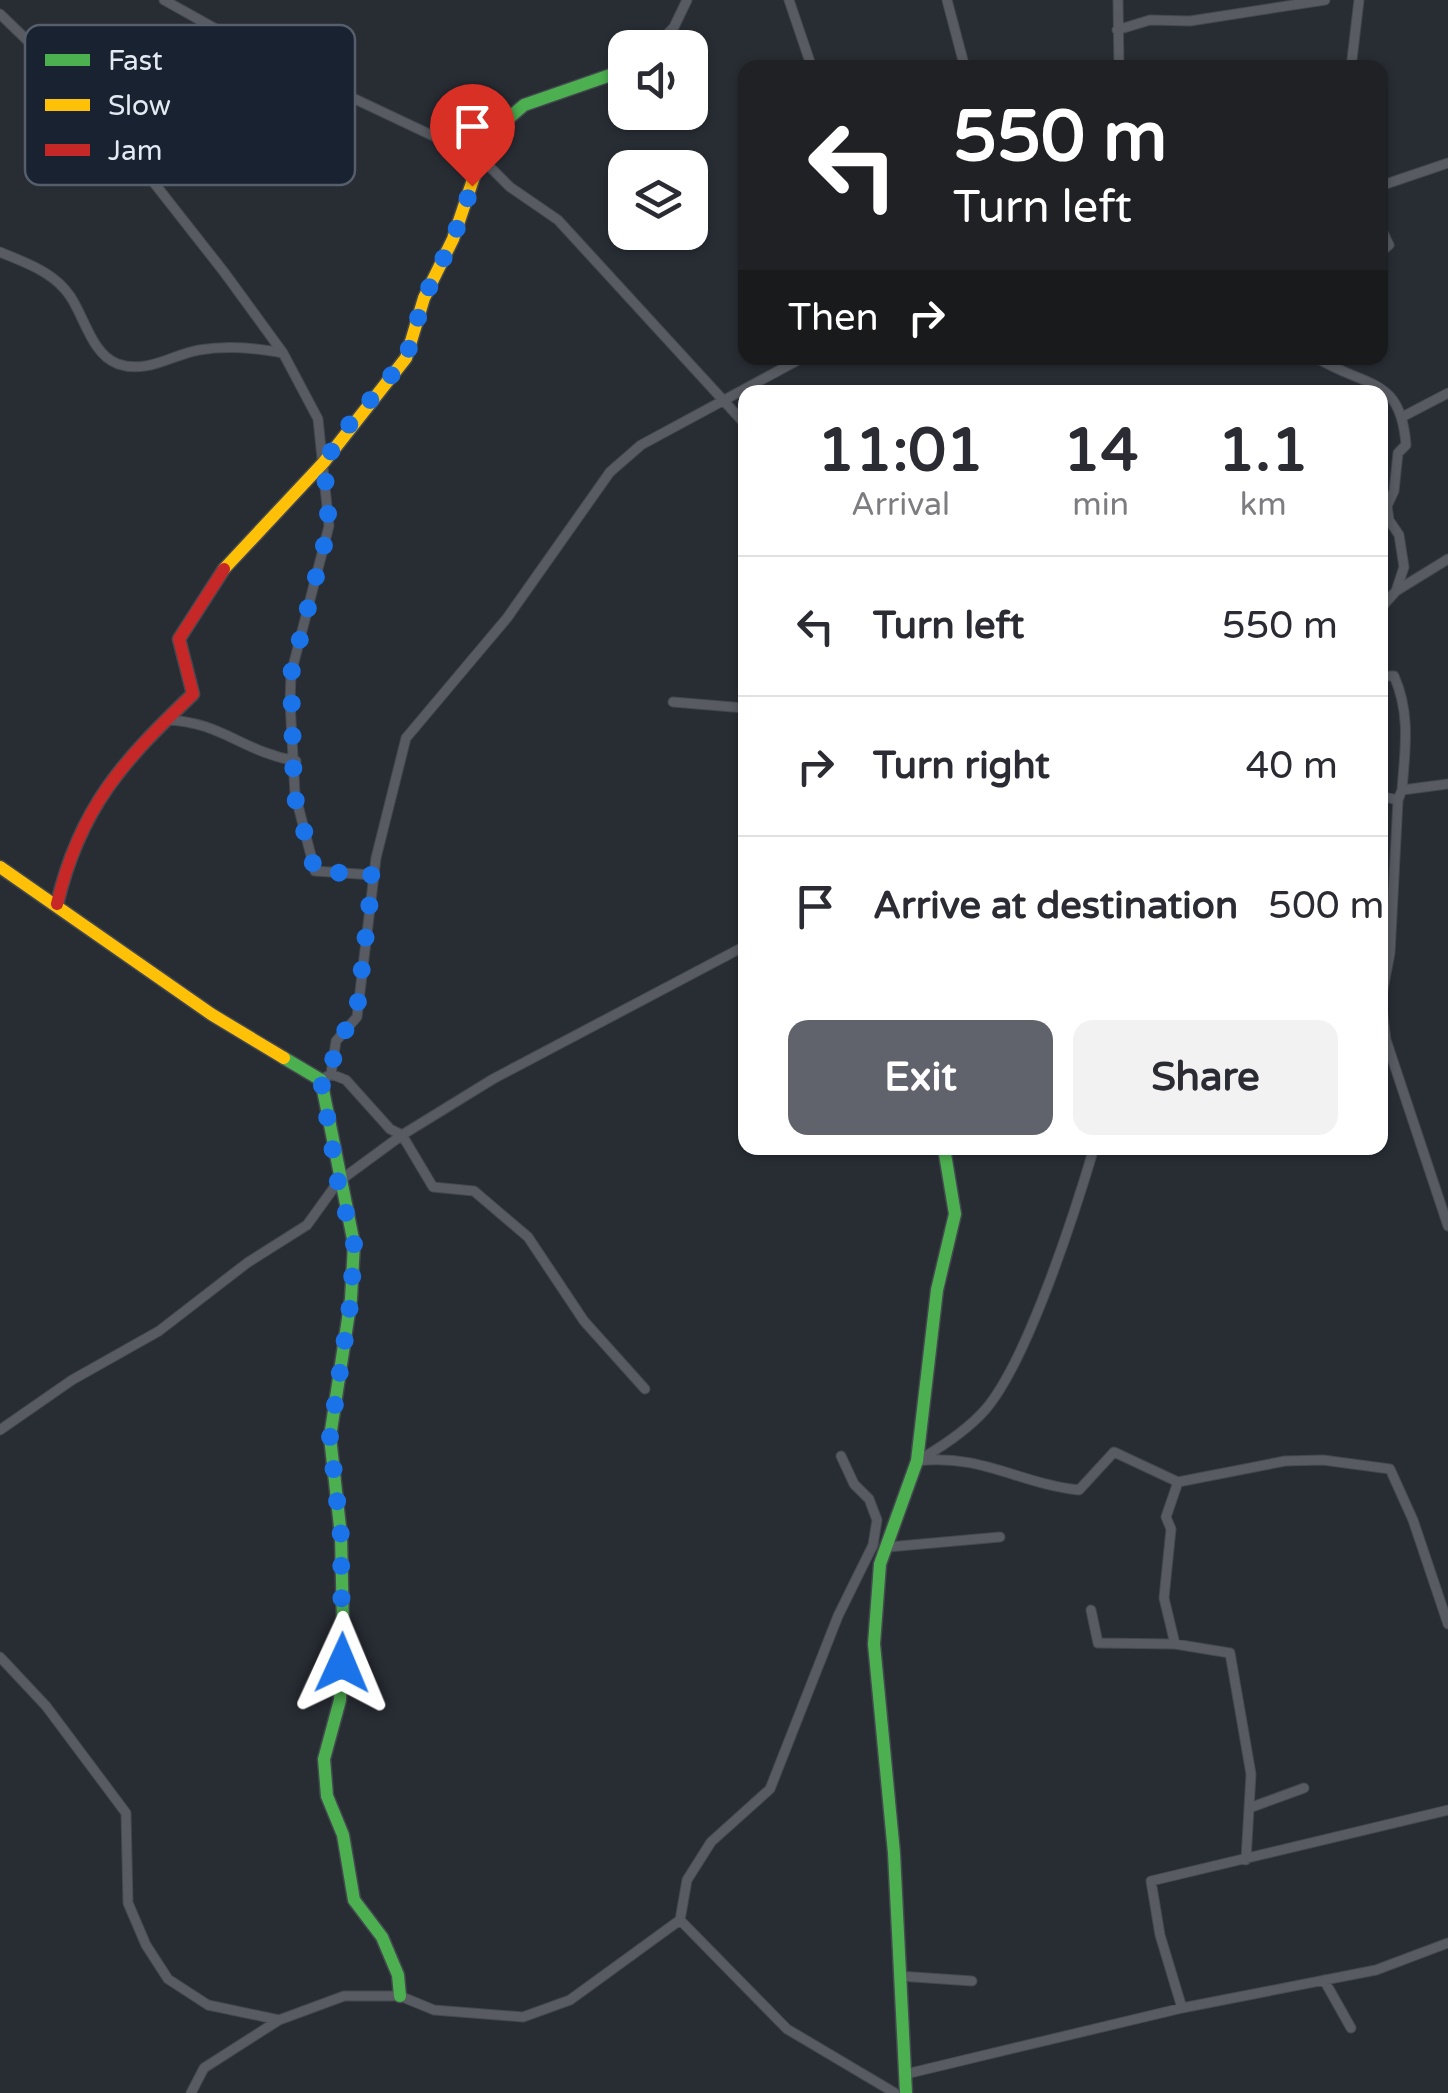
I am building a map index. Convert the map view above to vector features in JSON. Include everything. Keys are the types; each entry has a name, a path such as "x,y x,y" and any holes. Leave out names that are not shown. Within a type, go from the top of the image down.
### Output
{"street":[{"path":"164,0 209,25"},
{"path":"671,30 688,0"},
{"path":"789,0 809,60"},
{"path":"947,0 964,60"},
{"path":"1118,0 1119,60"},
{"path":"1117,30 1150,20 1190,21 1324,0"},
{"path":"1351,60 1359,0"},
{"path":"0,14 25,38"},
{"path":"57,904 67,851 112,772 193,694 179,639 232,556 273,520 324,462 349,425 406,358 424,298 453,239 488,135 524,105 608,76"},
{"path":"355,99 482,160 510,188 558,220 738,415"},
{"path":"1388,183 1448,163"},
{"path":"154,185 283,353 318,419 329,526 291,674 294,794 315,871 373,875"},
{"path":"0,252 44,270 70,295 90,335 113,362 136,368 194,351 240,346 283,353"},
{"path":"756,385 790,365"},
{"path":"1331,365 1372,385"},
{"path":"1388,393 1404,416 1406,445 1398,454 1394,490 1388,502"},
{"path":"1404,416 1448,394"},
{"path":"400,1996 398,1975 382,1937 354,1900 342,1835 328,1796 324,1760 340,1700 343,1627 341,1536 330,1437 351,1299 354,1244 338,1182 326,1077 336,1041 356,1018 373,875 392,779 406,738 507,618 610,472 641,446 738,396"},
{"path":"1388,515 1400,535 1404,567 1396,592"},
{"path":"1388,600 1448,559"},
{"path":"1388,676 1394,676 1404,698 1407,727 1388,963"},
{"path":"673,702 738,707"},
{"path":"166,720 214,726 264,756 296,761"},
{"path":"1388,796 1448,784"},
{"path":"0,867 212,1014 326,1077 346,1080 390,1129 402,1134 432,1187 474,1191 528,1238 584,1321 645,1389"},
{"path":"0,1430 72,1380 159,1331 248,1262 307,1224 338,1182 402,1134 494,1079 738,950"},
{"path":"1388,1046 1448,1226"},
{"path":"906,2093 894,1852 874,1644 880,1564 918,1461 938,1290 954,1214 945,1155"},
{"path":"918,1461 954,1439 987,1407 996,1392 1049,1280 1092,1155"},
{"path":"918,1461 948,1457 976,1461 1056,1488 1079,1490 1114,1452 1178,1482 1285,1461 1323,1460 1390,1469 1414,1520 1448,1624"},
{"path":"191,2093 204,2068 279,2020 344,1996 400,1996 434,2010 523,2017 570,2000 680,1920 687,1880 712,1842 770,1789 838,1616 874,1545 877,1520 869,1499 854,1484 841,1456"},
{"path":"1175,1644 1164,1598 1171,1529 1166,1517 1178,1482"},
{"path":"888,1547 1000,1538"},
{"path":"1092,1610 1098,1643 1175,1644 1230,1653 1248,1743 1252,1807 1246,1860"},
{"path":"0,1657 46,1706 126,1813 128,1903 146,1945 168,1978 208,2005 279,2020"},
{"path":"1252,1807 1304,1788"},
{"path":"1182,2008 1160,1935 1151,1881 1448,1810"},
{"path":"680,1920 787,2029 895,2093"},
{"path":"906,2074 1182,2008 1376,1970 1448,1942"},
{"path":"899,1976 972,1981"},
{"path":"1324,1980 1351,2028"}],"traffic: fast":[{"path":"495,130 524,105 608,76"},
{"path":"284,1058 321,1080 354,1244 351,1299 330,1437 341,1536 343,1627 340,1700 324,1759 327,1796 343,1835 354,1900 382,1937 398,1975 400,1996"},
{"path":"906,2093 894,1853 874,1644 880,1564 917,1461 937,1290 955,1214 945,1155"}],"traffic: slow":[{"path":"224,569 324,462 406,358 424,298 453,239 488,135 495,130"},
{"path":"0,867 211,1014 284,1058"}],"traffic: jam":[{"path":"57,904 78,840 107,788 145,741 193,694 179,639 224,569"}],"route":[{"path":"342,1663 341,1536 330,1437 351,1299 354,1244 338,1182 321,1080 331,1074 336,1041 356,1018 373,875 315,871 294,794 291,674 329,526 324,462 349,425 406,358 424,298 453,239 472,186"}]}
